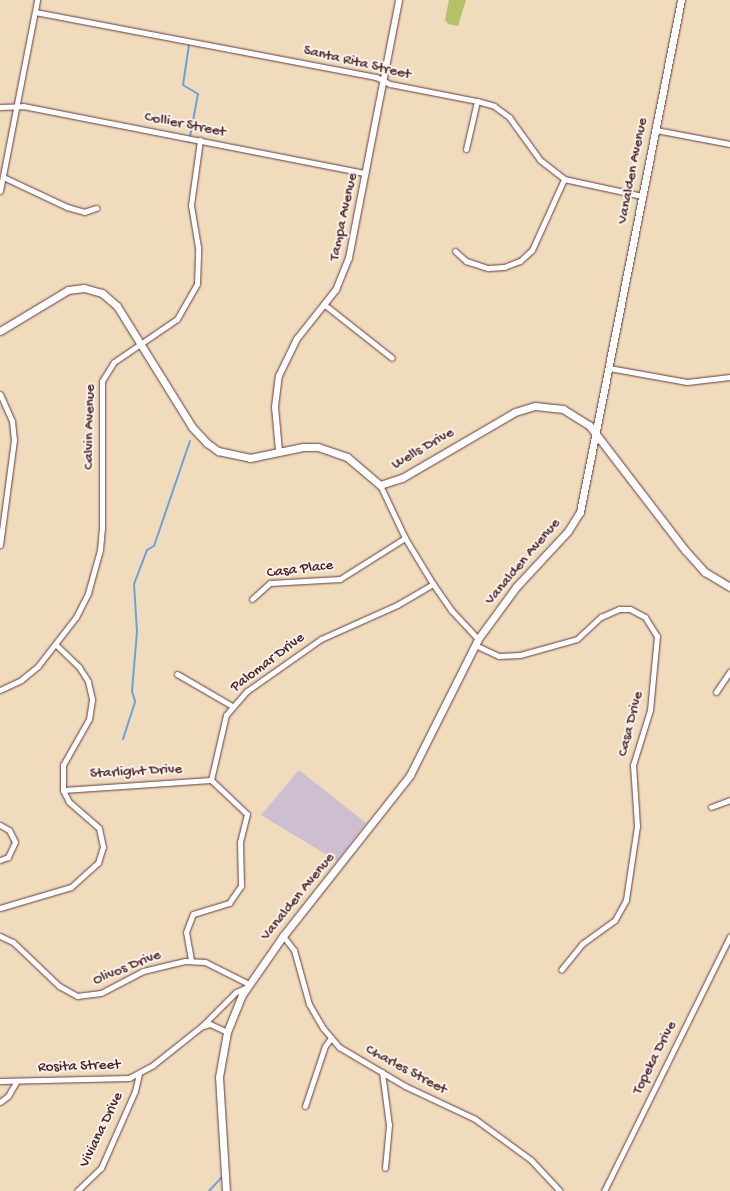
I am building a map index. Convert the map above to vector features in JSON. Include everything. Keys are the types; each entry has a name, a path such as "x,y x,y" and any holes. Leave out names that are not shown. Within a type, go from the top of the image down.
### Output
{"main road":[{"name":"Vanalden Avenue","path":"226,1191 219,1096 227,1032 248,985 283,936 410,775 477,642 516,587 568,531 580,512 681,0"},
{"name":"Wells Drive","path":"0,331 60,294 84,288 102,292 112,301 192,427 207,443 237,456 264,456 303,446 333,451 358,465 380,485 402,478 515,412 535,406 563,409 576,415 597,433 685,550 705,572 730,587"}],"street":[{"path":"0,191 37,0"},
{"name":"Tampa Avenue","path":"279,451 275,407 279,376 294,344 325,305 342,279 350,258 398,0"},
{"name":"Santa Rita Street","path":"35,12 383,80 494,106 509,117 540,160 564,179 642,196"},
{"path":"466,149 477,101"},
{"name":"Collier Street","path":"0,107 16,107 200,140 366,173"},
{"path":"656,130 730,144"},
{"name":"Calvin Avenue","path":"0,690 21,680 56,645 88,593 100,550 102,381 114,362 178,319 197,284 198,247 190,205 200,140"},
{"path":"3,178 67,207 84,212 96,208"},
{"path":"456,250 466,261 488,268 504,267 520,261 532,250 564,179"},
{"path":"325,305 392,358"},
{"path":"609,368 687,382 730,377"},
{"path":"0,545 14,440 12,421 1,396"},
{"name":"Casa Drive","path":"380,485 405,538 450,610 477,642 498,656 520,655 576,640 601,617 619,609 630,609 645,617 657,636 650,710 634,765 637,826 626,900 615,920 582,944 561,970"},
{"name":"Casa Place","path":"252,599 270,583 340,579 405,538"},
{"name":"Palomar Drive","path":"211,780 222,725 232,706 247,691 321,639 397,605 433,584"},
{"path":"0,908 71,887 98,863 103,847 99,828 69,802 63,790 62,765 89,719 92,699 88,682 79,666 56,645"},
{"path":"716,692 730,670"},
{"path":"178,674 232,706"},
{"path":"190,960 186,932 193,914 229,903 240,886 240,842 247,814 211,780"},
{"name":"Starlight Drive","path":"63,790 211,780"},
{"path":"711,807 730,800"},
{"path":"0,825 9,830 15,842 8,857 0,860"},
{"name":"Olivos Drive","path":"0,936 13,942 59,986 77,996 100,992 160,965 190,960 228,971 248,985"},
{"name":"Charles Street","path":"283,936 294,950 309,1004 331,1038 352,1056 475,1119 531,1160 560,1191"},
{"name":"Topeka Drive","path":"604,1191 730,936"},
{"name":"Rosita Street","path":"0,1081 129,1078 139,1074 202,1026 236,992 248,985"},
{"path":"202,1026 210,1024 227,1032"},
{"path":"305,1106 325,1046 331,1038"},
{"path":"382,1072 389,1125 386,1168"},
{"name":"Viviana Drive","path":"77,1191 101,1168 135,1091 139,1074"},
{"path":"0,1102 8,1096 16,1082"}],"shaded area":[{"path":"299,770 366,823 337,861 261,815"}],"green space":[{"path":"449,0 466,0 458,26 448,24 445,20"}],"waterway":[{"path":"189,45 183,85 198,94 189,142"},
{"path":"123,739 135,701 132,691 137,631 134,584 147,550 154,546 190,441"},
{"path":"209,1191 221,1178"}]}
